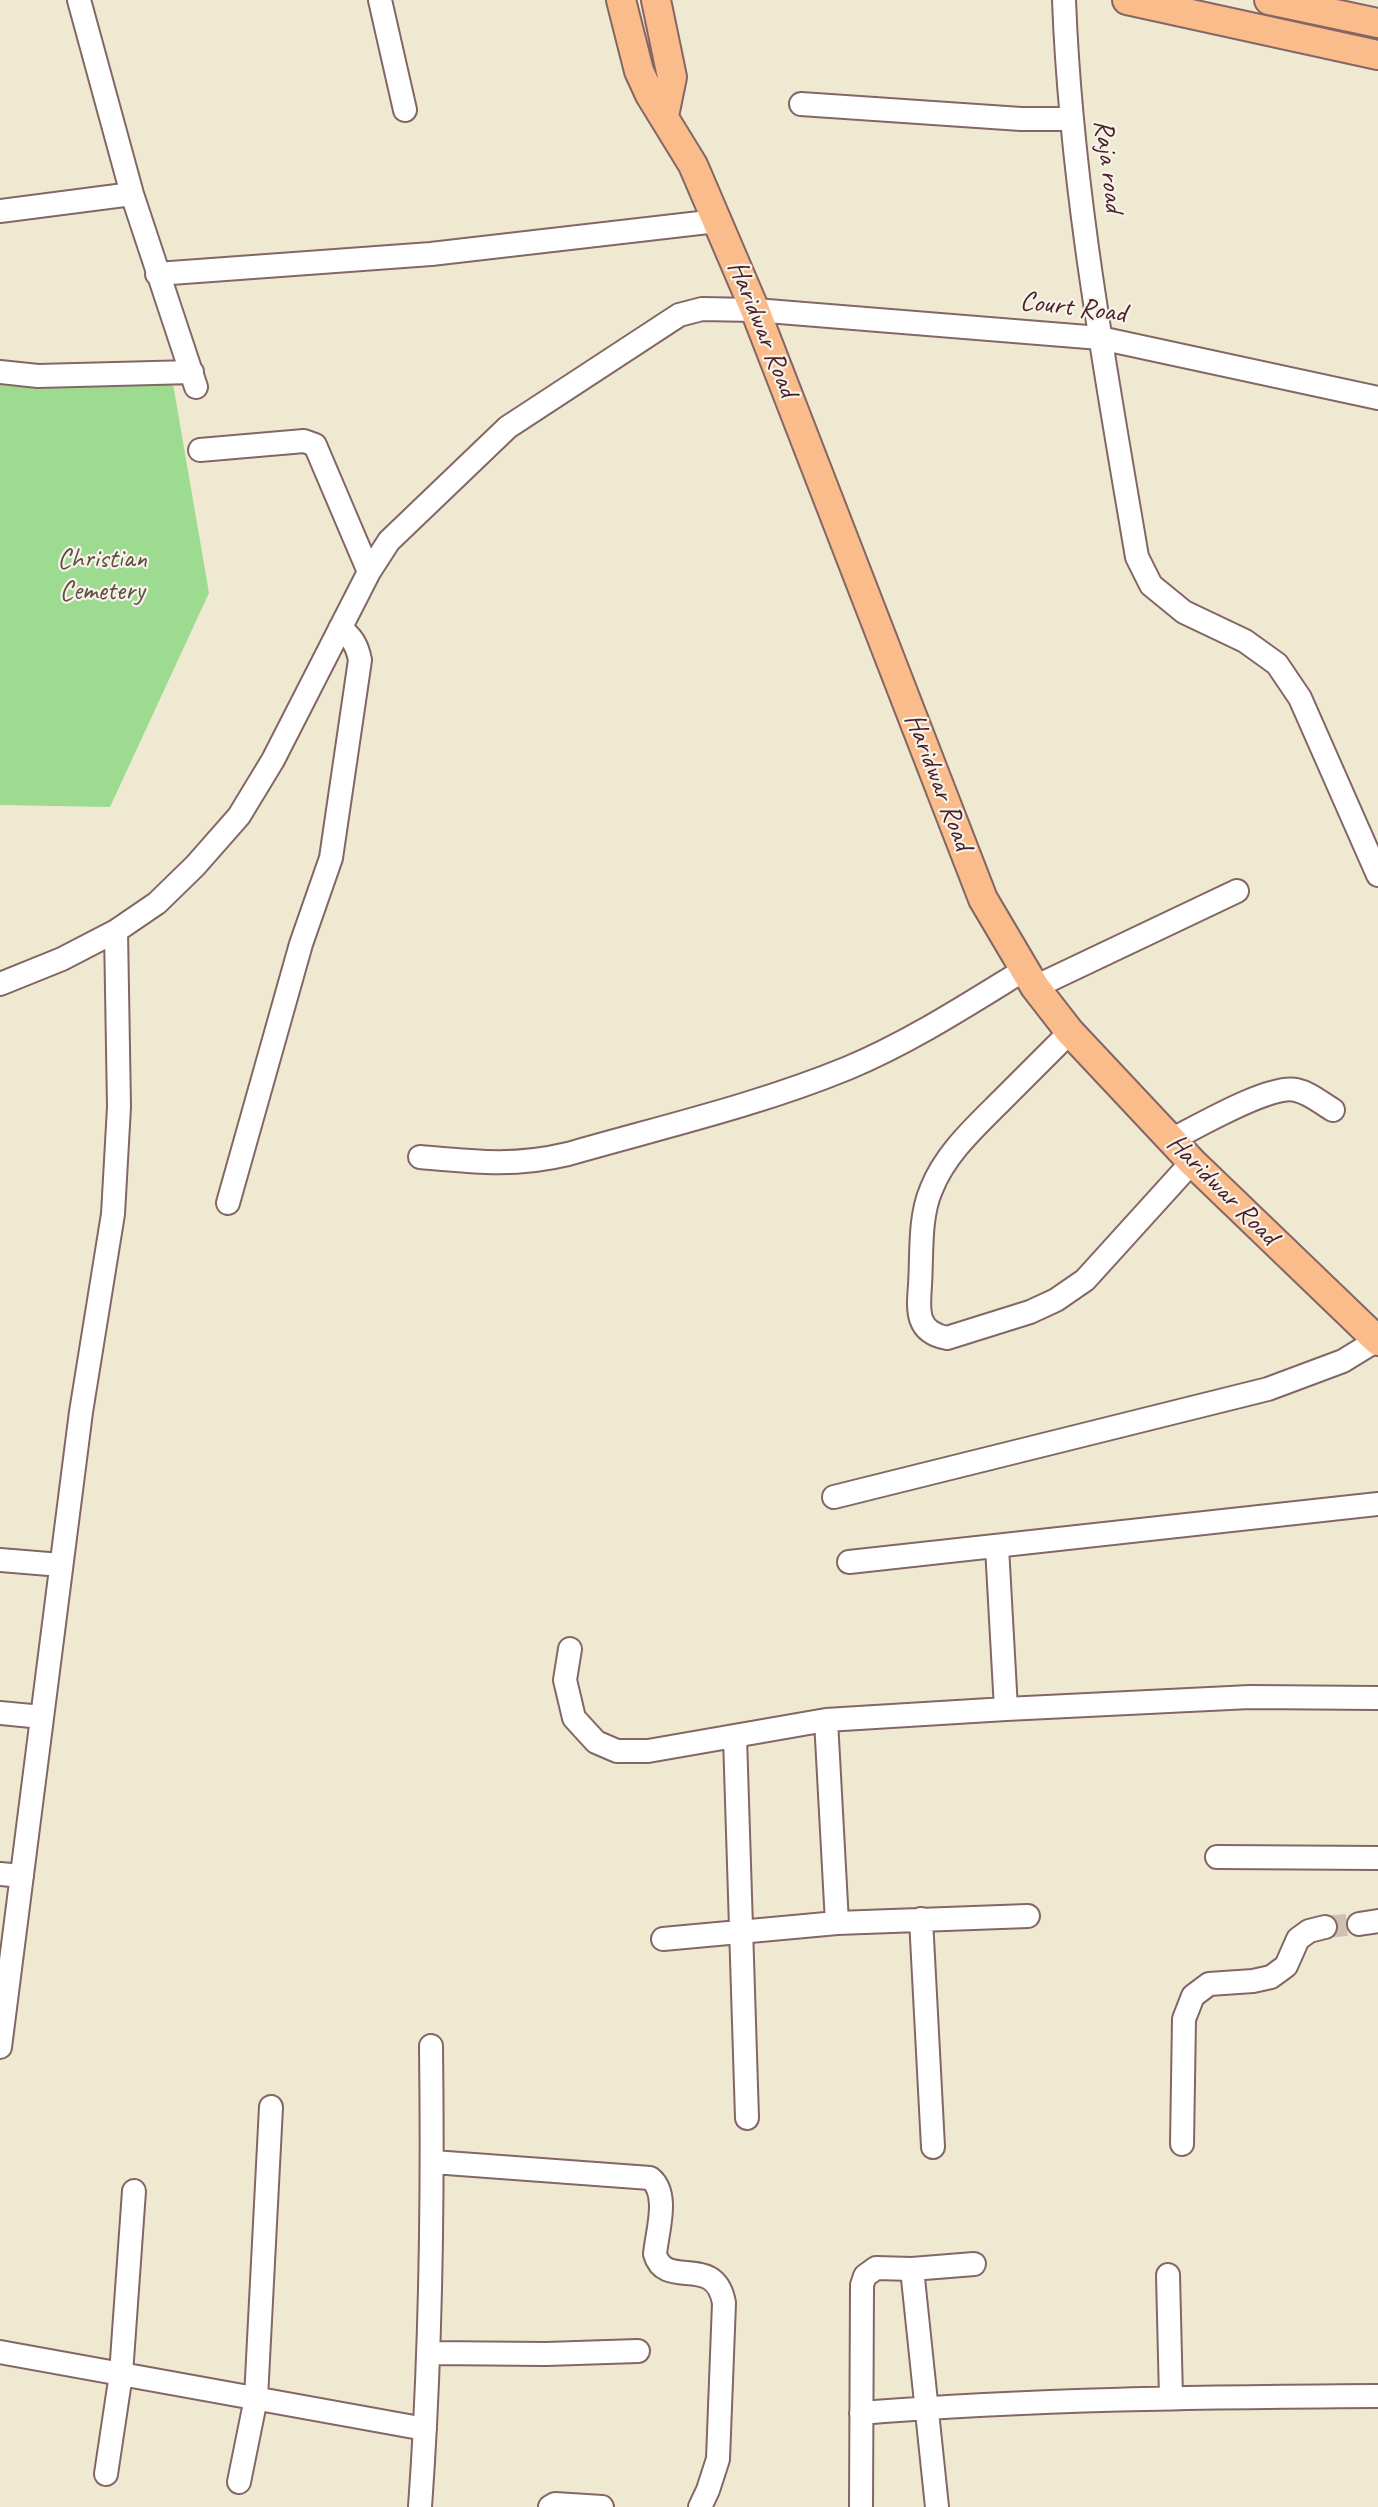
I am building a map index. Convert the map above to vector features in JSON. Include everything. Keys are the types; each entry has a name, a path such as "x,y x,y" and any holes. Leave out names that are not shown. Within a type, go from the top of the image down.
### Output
{"main road":[{"name":"Haridwar Road","path":"621,0 639,71 693,165 755,310 983,899 1029,979 1070,1032 1192,1162 1377,1340"},
{"path":"656,0 672,77 664,116"},
{"path":"1127,0 1378,55"},
{"path":"1269,0 1378,23"}],"street":[{"path":"0,372 38,376 194,380 132,194 79,0"},
{"path":"380,0 405,110"},
{"name":"Raja road","path":"1064,0 1067,79 1100,338 1137,556 1151,585 1184,612 1245,641 1277,664 1300,698 1378,875"},
{"path":"801,104 1021,119 1072,119"},
{"path":"0,211 132,194"},
{"path":"157,274 431,254 717,221"},
{"name":"Court Road","path":"0,984 62,959 116,931 157,903 195,866 239,816 273,760 369,572 389,541 508,427 679,315 702,309 755,310 1100,338 1378,398"},
{"path":"200,450 304,441 315,444 369,572"},
{"path":"228,1203 301,944 331,858 360,660 357,646 351,636 340,627"},
{"path":"420,1157 488,1163 534,1162 781,1093 849,1067 1029,979 1237,891"},
{"path":"0,2045 11,1875 42,1717 81,1412 113,1214 119,1107 116,931"},
{"path":"1070,1032 970,1133 942,1167 930,1191 924,1224 918,1310 923,1325 933,1335 947,1338 1030,1312 1056,1300 1085,1280 1192,1162"},
{"path":"1171,1140 1275,1092 1294,1089 1311,1096 1333,1110"},
{"path":"834,1497 1268,1389 1343,1360 1377,1340"},
{"path":"849,1562 1378,1504"},
{"path":"998,1547 1006,1708"},
{"path":"0,1560 61,1565"},
{"path":"570,1648 566,1680 574,1718 596,1742 617,1750 648,1751 826,1720 1006,1708 1250,1697 1378,1698"},
{"path":"0,1713 42,1717"},
{"path":"826,1720 837,1923"},
{"path":"735,1737 747,2118"},
{"path":"1217,1857 1378,1858"},
{"path":"663,1939 837,1923 1028,1916"},
{"path":"921,1919 933,2147"},
{"path":"1182,2144 1184,2019 1193,1996 1209,1984 1253,1981 1271,1977 1286,1966 1298,1939 1309,1931 1325,1927"},
{"path":"420,2507 429,2353 433,2162 431,2046"},
{"path":"239,2482 256,2398 271,2107"},
{"path":"433,2162 650,2178 655,2183 661,2198 655,2254 657,2262 668,2270 708,2276 717,2283 724,2303 718,2459 712,2481 700,2507"},
{"path":"106,2474 121,2374 134,2191"},
{"path":"861,2507 862,2285 865,2276 876,2268 912,2269 974,2264"},
{"path":"912,2269 937,2507"},
{"path":"1168,2275 1171,2398"},
{"path":"429,2353 546,2354 638,2351"},
{"path":"0,2352 425,2429"},
{"path":"861,2413 926,2408 1171,2398 1378,2396"},
{"path":"550,2507 555,2504 602,2507"}],"green space":[{"name":"Christian Cemetery","path":"172,378 209,593 110,807 0,805 0,381"}],"tunnel":[{"path":"1325,1927 1359,1924"}]}
